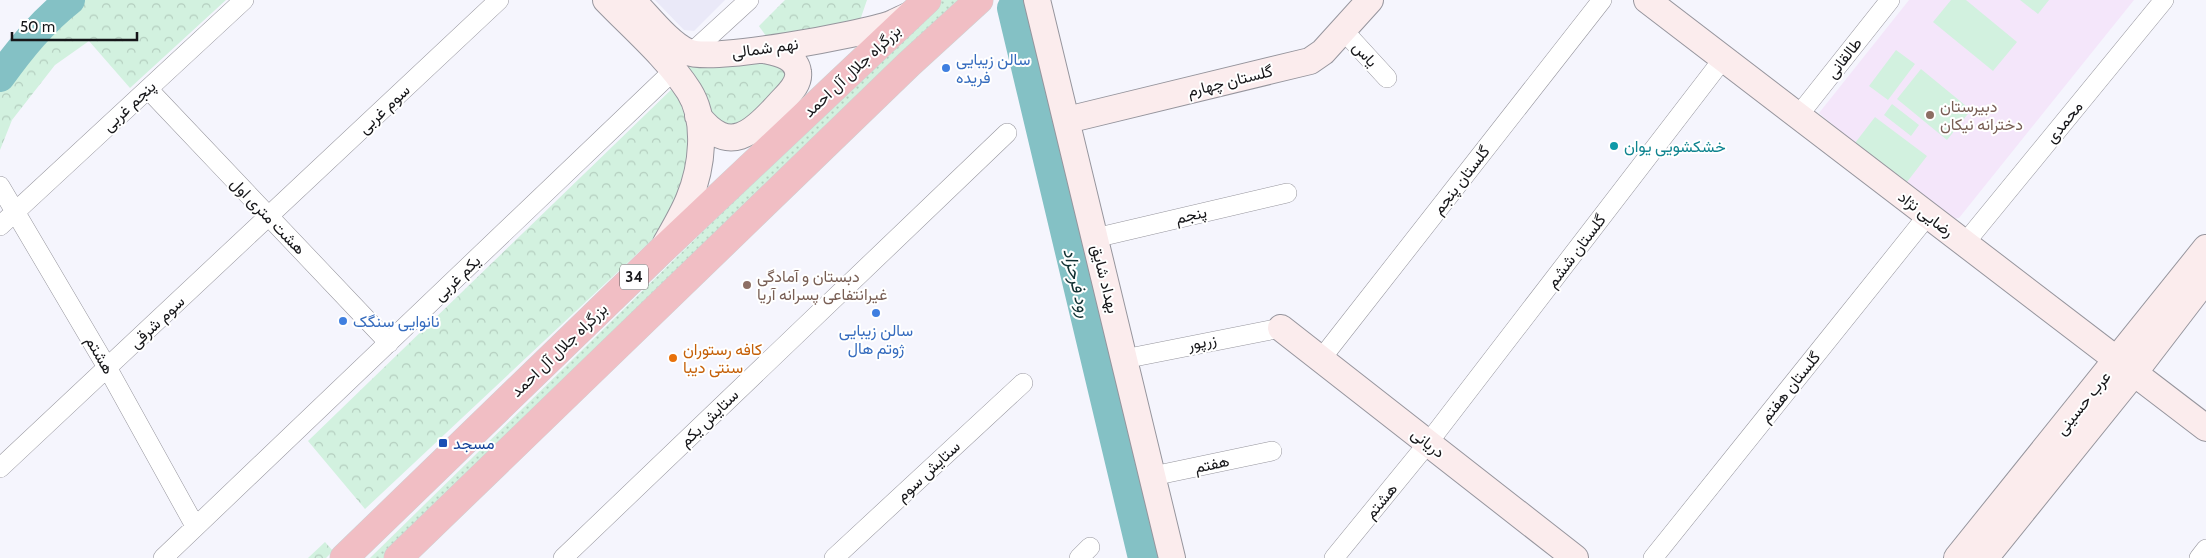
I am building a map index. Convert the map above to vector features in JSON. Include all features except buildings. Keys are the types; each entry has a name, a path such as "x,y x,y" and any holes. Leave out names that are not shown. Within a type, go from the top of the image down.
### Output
{"highway":[{"name":"34","path":"398,558 909,64 979,0"},
{"name":"بزرگراه جلال آل احمد","path":"344,558 660,252 921,6"}],"street":[{"name":"پنجم غربی","path":"0,226 244,0"},
{"name":"سوم غربی","path":"270,217 499,0"},
{"path":"606,0 682,62"},
{"path":"632,0 680,48 690,93 698,116 701,138 695,178 689,199 660,252"},
{"name":"یکم غربی","path":"163,558 749,0"},
{"name":"بهداد شایق","path":"1037,0 1172,558"},
{"name":"گلستان چهارم","path":"1067,120 1310,61 1323,52 1370,0"},
{"name":"گلستان پنجم","path":"1321,359 1602,0"},
{"name":"طالقانی","path":"1798,116 1890,0"},
{"name":"محمدی","path":"1964,244 2164,0"},
{"name":"رضایی نژاد","path":"1658,3 1723,59 2206,428"},
{"name":"نهم شمالی","path":"682,62 708,55 764,50 892,24 921,6"},
{"name":"یاس","path":"1343,30 1387,78"},
{"path":"698,116 714,134 730,137 742,136 754,130 797,83 798,71 794,62 783,55 764,50"},
{"name":"گلستان ششم","path":"1428,444 1723,59"},
{"name":"هشت‌ متری اول","path":"148,89 389,343"},
{"name":"ستایش یکم","path":"563,558 1007,133"},
{"name":"هشتم","path":"0,186 108,368 195,526"},
{"name":"پنجم","path":"1095,238 1287,193"},
{"name":"گلستان هفتم","path":"1653,558 1928,215"},
{"name":"سوم شرقی","path":"0,468 270,217"},
{"name":"عرب حسینی","path":"1985,558 2126,367 2206,248"},
{"name":"عرب حسینی","path":"1957,558 2206,279"},
{"name":"دریانی","path":"1281,328 1575,558"},
{"name":"زرپور","path":"1124,359 1281,328"},
{"name":"ستایش سوم","path":"834,558 1023,383"},
{"name":"هشتم","path":"1334,558 1428,444"},
{"name":"هفتم","path":"1152,476 1272,451"},
{"path":"2199,558 2206,549"}],"shaded area":[{"path":"655,0 725,0 694,31 684,30"},
{"name":"دبیرستان دخترانه نیکان","path":"1909,0 2134,0 1959,218 1945,220 1819,113"}],"green space":[{"path":"84,0 226,0 130,88 89,41 55,65 12,120 0,150 0,88 4,80 38,42"},
{"path":"785,0 867,0 858,26 768,39 759,26"},
{"path":"942,0 962,0 384,558 370,558 890,48"},
{"path":"1951,0 1966,0 2017,42 1993,71 1933,22"},
{"path":"2020,0 2049,0 2038,14"},
{"path":"1896,50 1915,64 1888,100 1869,86"},
{"path":"778,60 791,74 746,127 722,131 676,61"},
{"path":"1921,69 1971,110 1947,140 1897,99"},
{"path":"676,85 693,145 680,193 656,236 365,509 308,441"},
{"path":"1892,104 1919,125 1911,136 1884,115"},
{"path":"1875,117 1927,156 1907,182 1855,143"},
{"path":"325,542 333,551 326,558 308,558"}],"waterway":[{"path":"0,77 32,36 70,0"},
{"name":"رود فرحزاد","path":"1012,8 1143,558"}],"place":[{"name":"سالن زیبایی فریده","path":"946,68"},
{"name":"دبیرستان دخترانه نیکان","path":"1930,115"},
{"name":"خشکشویی یوان","path":"1614,146"},
{"name":"دبستان و آمادگی غیرانتفاعی پسرانه آریا","path":"747,285"},
{"name":"سالن زیبایی ژوتم هال","path":"876,313"},
{"name":"نانوایی سنگک","path":"343,321"},
{"name":"کافه رستوران سنتی دیبا","path":"673,358"},
{"name":"مسجد","path":"443,443"}]}
